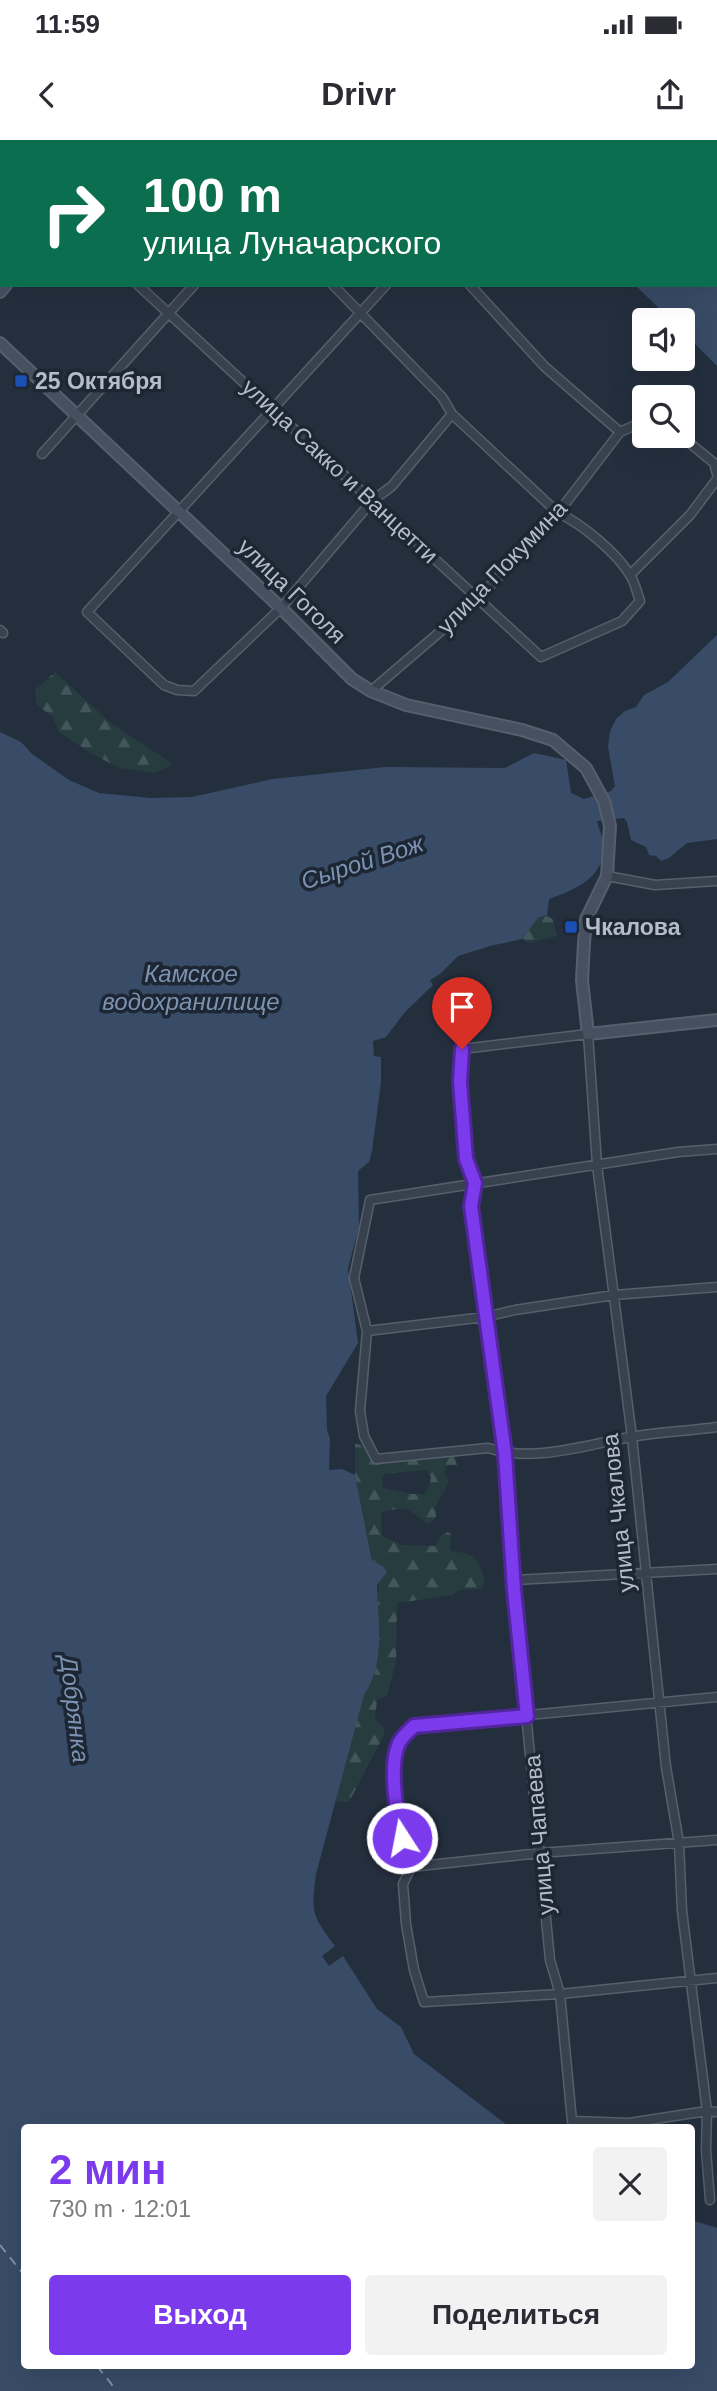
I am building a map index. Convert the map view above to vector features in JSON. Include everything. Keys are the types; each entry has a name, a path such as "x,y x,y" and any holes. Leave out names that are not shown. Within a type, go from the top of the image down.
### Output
{"main road":[{"name":"улица Гоголя","path":"0,343 281,608 352,680 406,705 522,730 553,740 578,759 598,787 607,808 610,827"},
{"name":"улица Чкалова","path":"588,1034 582,980 586,919 607,876 610,827"},
{"path":"588,1034 717,1020"}],"street":[{"name":"улица Сакко и Ванцетти","path":"140,287 541,657 622,621 640,601 630,575"},
{"path":"42,454 192,287"},
{"path":"335,287 442,397 452,414 558,513 570,519 609,551 630,575 690,515 717,477 714,463 695,447"},
{"path":"384,287 87,612 164,685 177,690 194,691 281,608 372,501 392,486 452,414"},
{"path":"472,287 545,367 620,432 632,426"},
{"name":"улица Покумина","path":"371,691 477,600 558,513 620,432"},
{"path":"607,876 655,885 717,881"},
{"name":"улица Чапаева","path":"588,1034 462,1049 460,1082 466,1159 475,1183 471,1206 505,1454 514,1590 550,1960 560,1994 572,2121 629,2123 707,2111"},
{"name":"улица Чкалова","path":"588,1034 597,1165 632,1437 666,1767 679,1843 682,1911 707,2111 706,2150 710,2200"},
{"path":"717,1149 678,1152 370,1200 354,1278 367,1331 360,1411 364,1436 376,1459 488,1448 505,1454 562,1452 632,1437 717,1427"},
{"path":"367,1331 485,1317 614,1295 717,1287"},
{"path":"515,1580 717,1569"},
{"path":"717,1697 414,1726 398,1744 394,1772 394,1800 411,1867 403,1884 405,1924 414,1970 424,2002 560,1994 717,1978"},
{"path":"411,1867 540,1853 717,1840"},
{"path":"707,2111 717,2112"}],"green space":[{"path":"55,672 113,725 173,764 156,773 119,768 59,732 53,717 37,705 35,690"},
{"path":"547,916 553,919 557,936 529,943 522,939 538,918"},
{"path":"355,1444 364,1445 375,1462 455,1456 457,1466 448,1465 444,1471 449,1482 435,1507 436,1517 430,1524 405,1509 381,1512 382,1536 402,1545 435,1546 442,1534 447,1532 451,1534 450,1551 475,1558 485,1582 481,1589 459,1590 453,1595 397,1603 396,1662 387,1696 377,1700 375,1720 382,1725 385,1733 349,1802 335,1801 364,1694 377,1664 379,1582 383,1566 372,1561 355,1475","holes":["426,1470 431,1477 424,1494 383,1488 382,1480 385,1474"]}],"water":[{"path":"637,287 717,287 717,366 695,344 695,308 659,308"},
{"name":"Камское водохранилище","path":"717,635 717,839 687,843 661,861 656,856 649,855 646,847 631,840 624,818 597,821 603,840 603,855 600,865 587,880 549,899 547,915 538,918 522,939 458,956 430,980 433,985 405,1012 386,1037 373,1041 374,1056 381,1057 381,1082 372,1151 369,1162 358,1171 359,1227 348,1268 358,1343 326,1396 327,1430 330,1439 329,1470 342,1469 355,1475 372,1561 383,1566 387,1572 377,1585 379,1642 375,1669 364,1695 316,1874 315,1913 335,1946 322,1956 329,1966 343,1956 377,2009 401,2027 414,2054 506,2124 21,2124 21,2369 695,2369 695,2221 717,2228 717,2391 0,2391 0,732 21,742 32,754 69,780 99,793 150,798 192,797 273,779 385,767 505,768 534,753 566,760 571,793 584,799 611,791 615,786 608,747 610,731 616,719 625,711 636,707 644,695 668,682"}],"ferry route":[{"path":"0,2245 21,2271"},
{"path":"99,2369 117,2391"}],"place":[{"name":"25 Октября","path":"21,381"},
{"name":"Чкалова","path":"571,927"}],"route":[{"path":"402,1838 394,1800 394,1772 398,1744 414,1726 527,1716 514,1590 505,1454 471,1206 475,1183 466,1159 460,1082 462,1049"}],"water label":[{"name":"Сырой Вож","path":"362,862"},
{"name":"Добрянка","path":"75,1709"}]}
